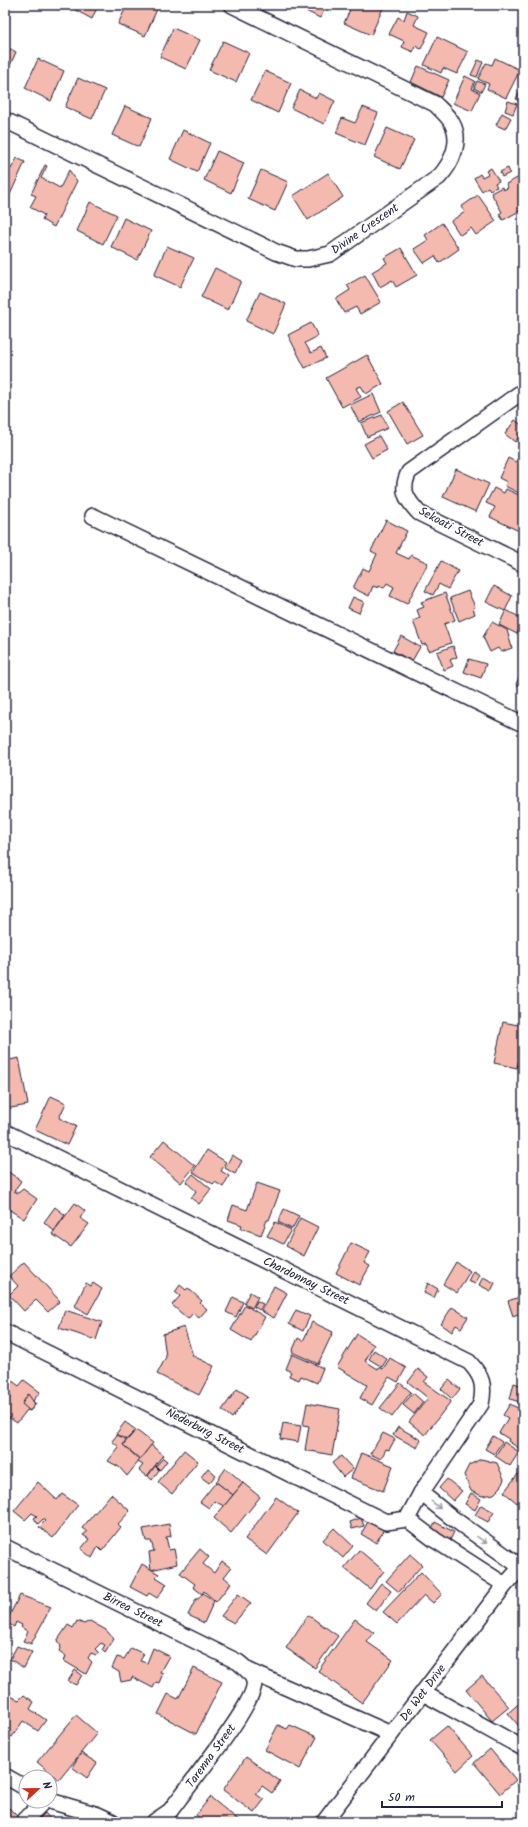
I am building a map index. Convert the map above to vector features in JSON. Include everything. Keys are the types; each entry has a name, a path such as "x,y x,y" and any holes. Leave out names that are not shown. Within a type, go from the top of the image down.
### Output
{"street":[{"name":"Divine Crescent","path":"5,120 276,252 296,259 308,259 330,254 439,177 447,168 457,140 452,123 435,104 232,5"},
{"name":"Sekoati Street","path":"523,391 409,472 405,480 404,491 410,503 420,513 523,564"},
{"path":"94,516 523,724"},
{"name":"Chardonnay Street","path":"5,1132 469,1362 477,1371 482,1380 483,1391 481,1404 421,1493"},
{"name":"Nederburg Street","path":"5,1332 386,1522 407,1519"},
{"path":"505,1585 435,1540 407,1519 421,1493 451,1517 522,1566"},
{"name":"Birrea Street","path":"5,1547 225,1655 238,1662 251,1676 391,1734"},
{"name":"De Wet Drive","path":"324,1822 505,1585 522,1566"},
{"name":"Tarenna Street","path":"154,1822 170,1811 180,1799 244,1710 253,1690 251,1676"},
{"path":"423,1693 523,1748"},
{"path":"5,1776 18,1783"},
{"path":"58,1803 98,1815 113,1822"},
{"path":"23,1822 36,1809"}],"building":[{"path":"66,5 98,5 92,19"},
{"path":"127,5 154,5 158,7 145,36 118,24"},
{"path":"294,5 327,5 320,18"},
{"path":"352,5 384,6 371,35 344,23"},
{"path":"407,11 418,16 414,25 429,32 421,49 415,46 413,52 402,47 404,41 389,34 398,17 404,20"},
{"path":"173,28 200,40 186,69 160,57"},
{"path":"437,37 468,52 457,74 443,68 441,73 424,65"},
{"path":"223,41 249,53 236,82 209,70"},
{"path":"5,46 16,52 5,77"},
{"path":"495,58 520,70 506,98 487,89 489,84 478,79 486,63 492,65"},
{"path":"38,59 64,71 51,101 25,88"},
{"path":"478,60 483,62 477,77 471,75"},
{"path":"418,66 449,80 441,97 411,82"},
{"path":"265,71 291,83 278,113 251,100"},
{"path":"465,76 475,81 472,89 480,93 472,111 453,103"},
{"path":"78,78 105,90 92,119 65,107"},
{"path":"477,81 485,84 481,92 474,88"},
{"path":"523,84 523,103 516,99"},
{"path":"300,90 316,98 319,93 335,101 324,124 291,108"},
{"path":"508,101 517,104 513,114 505,111"},
{"path":"125,106 152,118 139,147 112,135"},
{"path":"363,107 378,113 365,145 336,133 342,118 355,123"},
{"path":"502,113 511,118 505,129 496,125"},
{"path":"387,128 414,140 400,169 374,157"},
{"path":"183,130 210,143 197,172 170,159"},
{"path":"217,151 244,163 231,193 204,180"},
{"path":"17,158 25,162 8,199 5,198 5,166 11,169"},
{"path":"45,165 47,166 41,178 60,188 69,170 77,181 54,227 42,220 44,215 30,207 36,196 31,194"},
{"path":"491,168 499,181 495,183 497,187 490,190 488,187 482,191 474,178 480,174 482,177 488,174 486,171"},
{"path":"508,168 510,173 502,177 500,172"},
{"path":"261,170 288,182 275,211 248,199"},
{"path":"328,173 343,197 308,220 293,196"},
{"path":"521,176 523,179 523,209 503,220 499,214 502,212 491,193 502,187 503,190 508,188 506,184"},
{"path":"478,195 496,221 476,235 471,228 460,235 451,221 465,212 461,207"},
{"path":"90,202 117,215 103,244 77,231"},
{"path":"124,218 151,231 137,260 111,247"},
{"path":"442,223 459,249 439,263 435,256 424,263 414,249 428,240 425,235"},
{"path":"167,246 194,258 180,287 154,275"},
{"path":"401,248 417,275 396,287 392,280 380,287 372,272 387,263 384,258"},
{"path":"215,268 241,281 228,310 201,297"},
{"path":"365,275 381,302 360,314 356,307 344,313 336,299 350,290 347,285"},
{"path":"260,292 286,304 273,334 246,321"},
{"path":"311,323 318,336 305,343 311,353 321,348 326,358 305,368 288,335"},
{"path":"367,355 383,384 366,394 361,386 356,388 361,397 342,407 326,378"},
{"path":"373,394 381,412 359,422 350,405"},
{"path":"403,402 423,435 407,444 388,411"},
{"path":"382,415 388,428 367,437 361,423"},
{"path":"515,420 523,426 523,431 515,442 505,434"},
{"path":"379,436 387,450 372,458 364,444"},
{"path":"508,458 516,462 517,459 523,462 523,495 505,486 507,482 499,478"},
{"path":"456,469 489,484 476,512 443,497"},
{"path":"494,488 504,493 506,489 523,497 523,528 521,532 490,517 495,507 486,503"},
{"path":"386,520 407,531 396,553 409,559 411,555 428,563 407,604 390,596 394,587 387,583 384,588 373,586 369,596 353,588 363,568 369,571 377,554 371,551"},
{"path":"441,561 458,571 448,589 439,584 433,595 425,591"},
{"path":"494,586 512,596 505,611 486,602"},
{"path":"468,591 475,607 473,608 475,614 459,621 450,598"},
{"path":"445,593 455,620 444,624 451,643 429,651 426,644 422,645 413,621 420,618 417,610 424,607 421,602"},
{"path":"353,597 364,602 359,613 348,608"},
{"path":"506,610 523,619 517,634 499,625"},
{"path":"492,622 507,630 512,648 501,652 498,648 490,652 483,637"},
{"path":"401,636 420,647 412,661 393,651"},
{"path":"453,646 457,657 450,660 453,666 444,670 437,652"},
{"path":"469,659 486,664 481,678 464,672"},
{"path":"523,669 523,688 516,684"},
{"path":"503,1022 523,1026 523,1040 517,1068 494,1063"},
{"path":"19,1058 28,1105 5,1109 5,1061"},
{"path":"51,1096 66,1103 59,1118 76,1126 67,1145 35,1130"},
{"path":"164,1140 195,1166 181,1183 150,1157"},
{"path":"207,1150 226,1162 221,1171 229,1176 223,1187 215,1182 213,1184 193,1172"},
{"path":"232,1155 242,1161 235,1174 225,1168"},
{"path":"6,1170 21,1181 14,1191 18,1193 23,1189 37,1199 24,1219 5,1207"},
{"path":"193,1174 211,1189 199,1204 191,1198 196,1191 186,1182"},
{"path":"257,1183 280,1191 269,1220 267,1220 261,1235 241,1228 242,1225 228,1220 233,1205 247,1210"},
{"path":"75,1203 85,1211 80,1218 89,1224 71,1247 52,1234"},
{"path":"55,1207 65,1215 54,1231 44,1222"},
{"path":"284,1209 299,1216 292,1229 278,1222"},
{"path":"300,1218 318,1227 304,1256 286,1246"},
{"path":"275,1222 291,1230 283,1244 267,1236"},
{"path":"351,1243 370,1252 364,1263 370,1266 359,1285 336,1273"},
{"path":"24,1262 60,1301 48,1312 36,1300 24,1311 9,1295 18,1286 9,1276"},
{"path":"456,1262 470,1271 457,1293 443,1284"},
{"path":"473,1271 480,1275 475,1284 468,1281"},
{"path":"483,1277 495,1283 491,1291 479,1285"},
{"path":"86,1283 91,1286 93,1283 102,1289 88,1314 75,1306"},
{"path":"428,1283 438,1289 434,1298 424,1293"},
{"path":"180,1285 186,1290 188,1288 202,1301 200,1303 207,1309 199,1318 193,1313 188,1319 172,1305 180,1296 175,1292"},
{"path":"274,1286 287,1293 274,1318 261,1311"},
{"path":"250,1292 258,1297 252,1308 244,1303"},
{"path":"522,1296 523,1312 513,1316 508,1301"},
{"path":"233,1297 243,1302 236,1317 226,1312"},
{"path":"257,1301 263,1304 260,1310 254,1307"},
{"path":"245,1305 265,1317 251,1342 231,1330"},
{"path":"452,1307 468,1317 461,1328 456,1325 452,1332 441,1324"},
{"path":"65,1310 102,1322 96,1340 59,1328"},
{"path":"296,1310 310,1316 303,1331 289,1324"},
{"path":"312,1322 333,1332 318,1364 292,1352 298,1338 303,1341"},
{"path":"184,1327 193,1356 214,1366 199,1395 157,1374 166,1357 163,1334"},
{"path":"357,1334 374,1345 365,1361 378,1369 379,1367 383,1369 390,1358 406,1368 398,1382 389,1377 372,1405 360,1398 367,1385 337,1367"},
{"path":"374,1350 387,1359 382,1367 369,1359"},
{"path":"292,1354 323,1368 317,1383 301,1376 299,1380 289,1376 291,1372 286,1369"},
{"path":"418,1369 428,1377 424,1382 451,1401 425,1435 409,1422 428,1398 408,1382"},
{"path":"5,1377 10,1380 5,1386"},
{"path":"11,1380 19,1386 24,1380 40,1392 33,1401 36,1404 30,1411 27,1410 17,1423 5,1415 5,1404 11,1396 5,1389"},
{"path":"449,1380 460,1389 452,1399 441,1389"},
{"path":"400,1383 411,1392 392,1417 380,1408"},
{"path":"514,1383 523,1386 523,1403 510,1399"},
{"path":"237,1389 248,1396 232,1418 222,1410"},
{"path":"413,1393 423,1402 414,1414 403,1405"},
{"path":"28,1394 35,1404 30,1411 22,1404"},
{"path":"307,1403 340,1409 332,1455 305,1450 309,1426 303,1425"},
{"path":"510,1404 523,1411 523,1451 499,1433 508,1418 503,1415"},
{"path":"125,1422 136,1430 126,1440 116,1434"},
{"path":"283,1423 301,1426 298,1442 280,1439"},
{"path":"398,1427 421,1440 417,1448 393,1435"},
{"path":"136,1430 153,1443 140,1459 123,1445"},
{"path":"383,1433 395,1439 389,1450 386,1449 381,1459 370,1454"},
{"path":"117,1435 126,1439 123,1445 140,1460 127,1476 119,1467 108,1461 119,1447 112,1441"},
{"path":"493,1436 502,1442 494,1454 485,1449"},
{"path":"504,1442 519,1452 510,1466 495,1456"},
{"path":"151,1445 163,1455 147,1476 139,1470 143,1465 138,1462"},
{"path":"184,1450 198,1461 172,1494 158,1482"},
{"path":"361,1453 393,1466 383,1491 351,1478"},
{"path":"341,1456 353,1469 343,1477 332,1463"},
{"path":"163,1458 167,1461 160,1470 156,1466"},
{"path":"481,1459 497,1463 504,1479 501,1487 494,1494 482,1496 471,1491 464,1475 469,1465"},
{"path":"155,1466 159,1470 152,1480 148,1476"},
{"path":"208,1468 216,1475 209,1483 201,1477"},
{"path":"226,1468 243,1483 233,1495 216,1482"},
{"path":"518,1474 523,1477 523,1495 517,1503 504,1492"},
{"path":"447,1479 462,1491 453,1501 439,1488"},
{"path":"38,1482 57,1500 62,1494 78,1505 53,1538 39,1527 45,1521 43,1519 38,1524 34,1518 37,1516 32,1513 25,1520 14,1511"},
{"path":"216,1482 233,1495 224,1506 214,1501 209,1508 200,1502"},
{"path":"243,1483 260,1497 231,1533 214,1518"},
{"path":"471,1493 481,1499 475,1510 465,1504"},
{"path":"111,1494 130,1511 118,1524 121,1527 102,1551 98,1547 92,1558 81,1549 89,1539 83,1535 87,1532 82,1528"},
{"path":"276,1497 298,1513 267,1555 245,1539"},
{"path":"481,1505 494,1512 488,1522 475,1515"},
{"path":"361,1518 364,1526 352,1529 350,1522"},
{"path":"369,1520 384,1529 376,1543 361,1534"},
{"path":"435,1522 454,1532 449,1542 430,1533"},
{"path":"169,1524 171,1536 166,1537 169,1550 174,1549 177,1564 151,1570 149,1552 154,1551 151,1541 146,1541 143,1529"},
{"path":"334,1528 353,1546 343,1558 323,1540"},
{"path":"200,1549 209,1557 203,1564 214,1573 222,1561 231,1568 224,1577 231,1583 216,1602 204,1591 202,1594 193,1587 195,1584 180,1573"},
{"path":"359,1550 384,1571 370,1589 344,1568"},
{"path":"410,1554 422,1565 399,1592 386,1581"},
{"path":"142,1564 159,1574 156,1577 167,1584 157,1598 149,1593 147,1596 130,1587"},
{"path":"421,1572 442,1594 433,1603 424,1595 397,1624 383,1612"},
{"path":"381,1583 391,1591 376,1611 366,1603"},
{"path":"203,1593 214,1601 204,1623 188,1615 196,1599 198,1599"},
{"path":"238,1594 251,1603 234,1623 221,1616"},
{"path":"20,1595 51,1607 31,1644 23,1641 28,1632 21,1627 22,1625 16,1622 14,1627 6,1622"},
{"path":"308,1615 338,1636 315,1668 286,1648"},
{"path":"355,1619 374,1633 367,1642 393,1660 362,1703 318,1671"},
{"path":"77,1621 84,1624 90,1621 106,1630 114,1639 105,1653 102,1650 105,1645 101,1643 95,1649 99,1653 96,1655 91,1653 88,1658 92,1662 86,1674 64,1661 66,1656 59,1651 61,1646 57,1641 68,1625 73,1628"},
{"path":"17,1646 32,1652 24,1668 10,1659"},
{"path":"131,1648 144,1654 140,1661 147,1663 153,1648 169,1656 160,1672 163,1673 159,1683 156,1682 153,1688 132,1677 131,1680 121,1682 119,1672 112,1668 117,1657 124,1659"},
{"path":"194,1668 222,1682 196,1734 158,1714 168,1694 178,1699"},
{"path":"75,1670 82,1675 76,1685 68,1681"},
{"path":"482,1676 509,1707 492,1721 466,1690"},
{"path":"5,1687 11,1692 8,1695 19,1700 24,1695 34,1702 30,1709 46,1720 38,1731 23,1721 12,1737 5,1732"},
{"path":"523,1700 523,1731 508,1713"},
{"path":"76,1715 97,1733 59,1780 58,1769 46,1769 37,1762"},
{"path":"278,1725 287,1729 290,1725 317,1737 300,1769 265,1750"},
{"path":"447,1726 473,1756 457,1771 430,1740"},
{"path":"490,1749 516,1780 500,1794 474,1763"},
{"path":"81,1753 97,1763 87,1778 72,1767"},
{"path":"246,1757 280,1781 272,1793 262,1786 256,1794 264,1800 254,1813 223,1790"},
{"path":"523,1777 523,1792 516,1783"},
{"path":"210,1797 241,1822 204,1822 196,1815"},
{"path":"5,1804 21,1820 19,1822 5,1822"},
{"path":"45,1813 53,1822 36,1822"},
{"path":"194,1817 202,1822 191,1822"}]}
